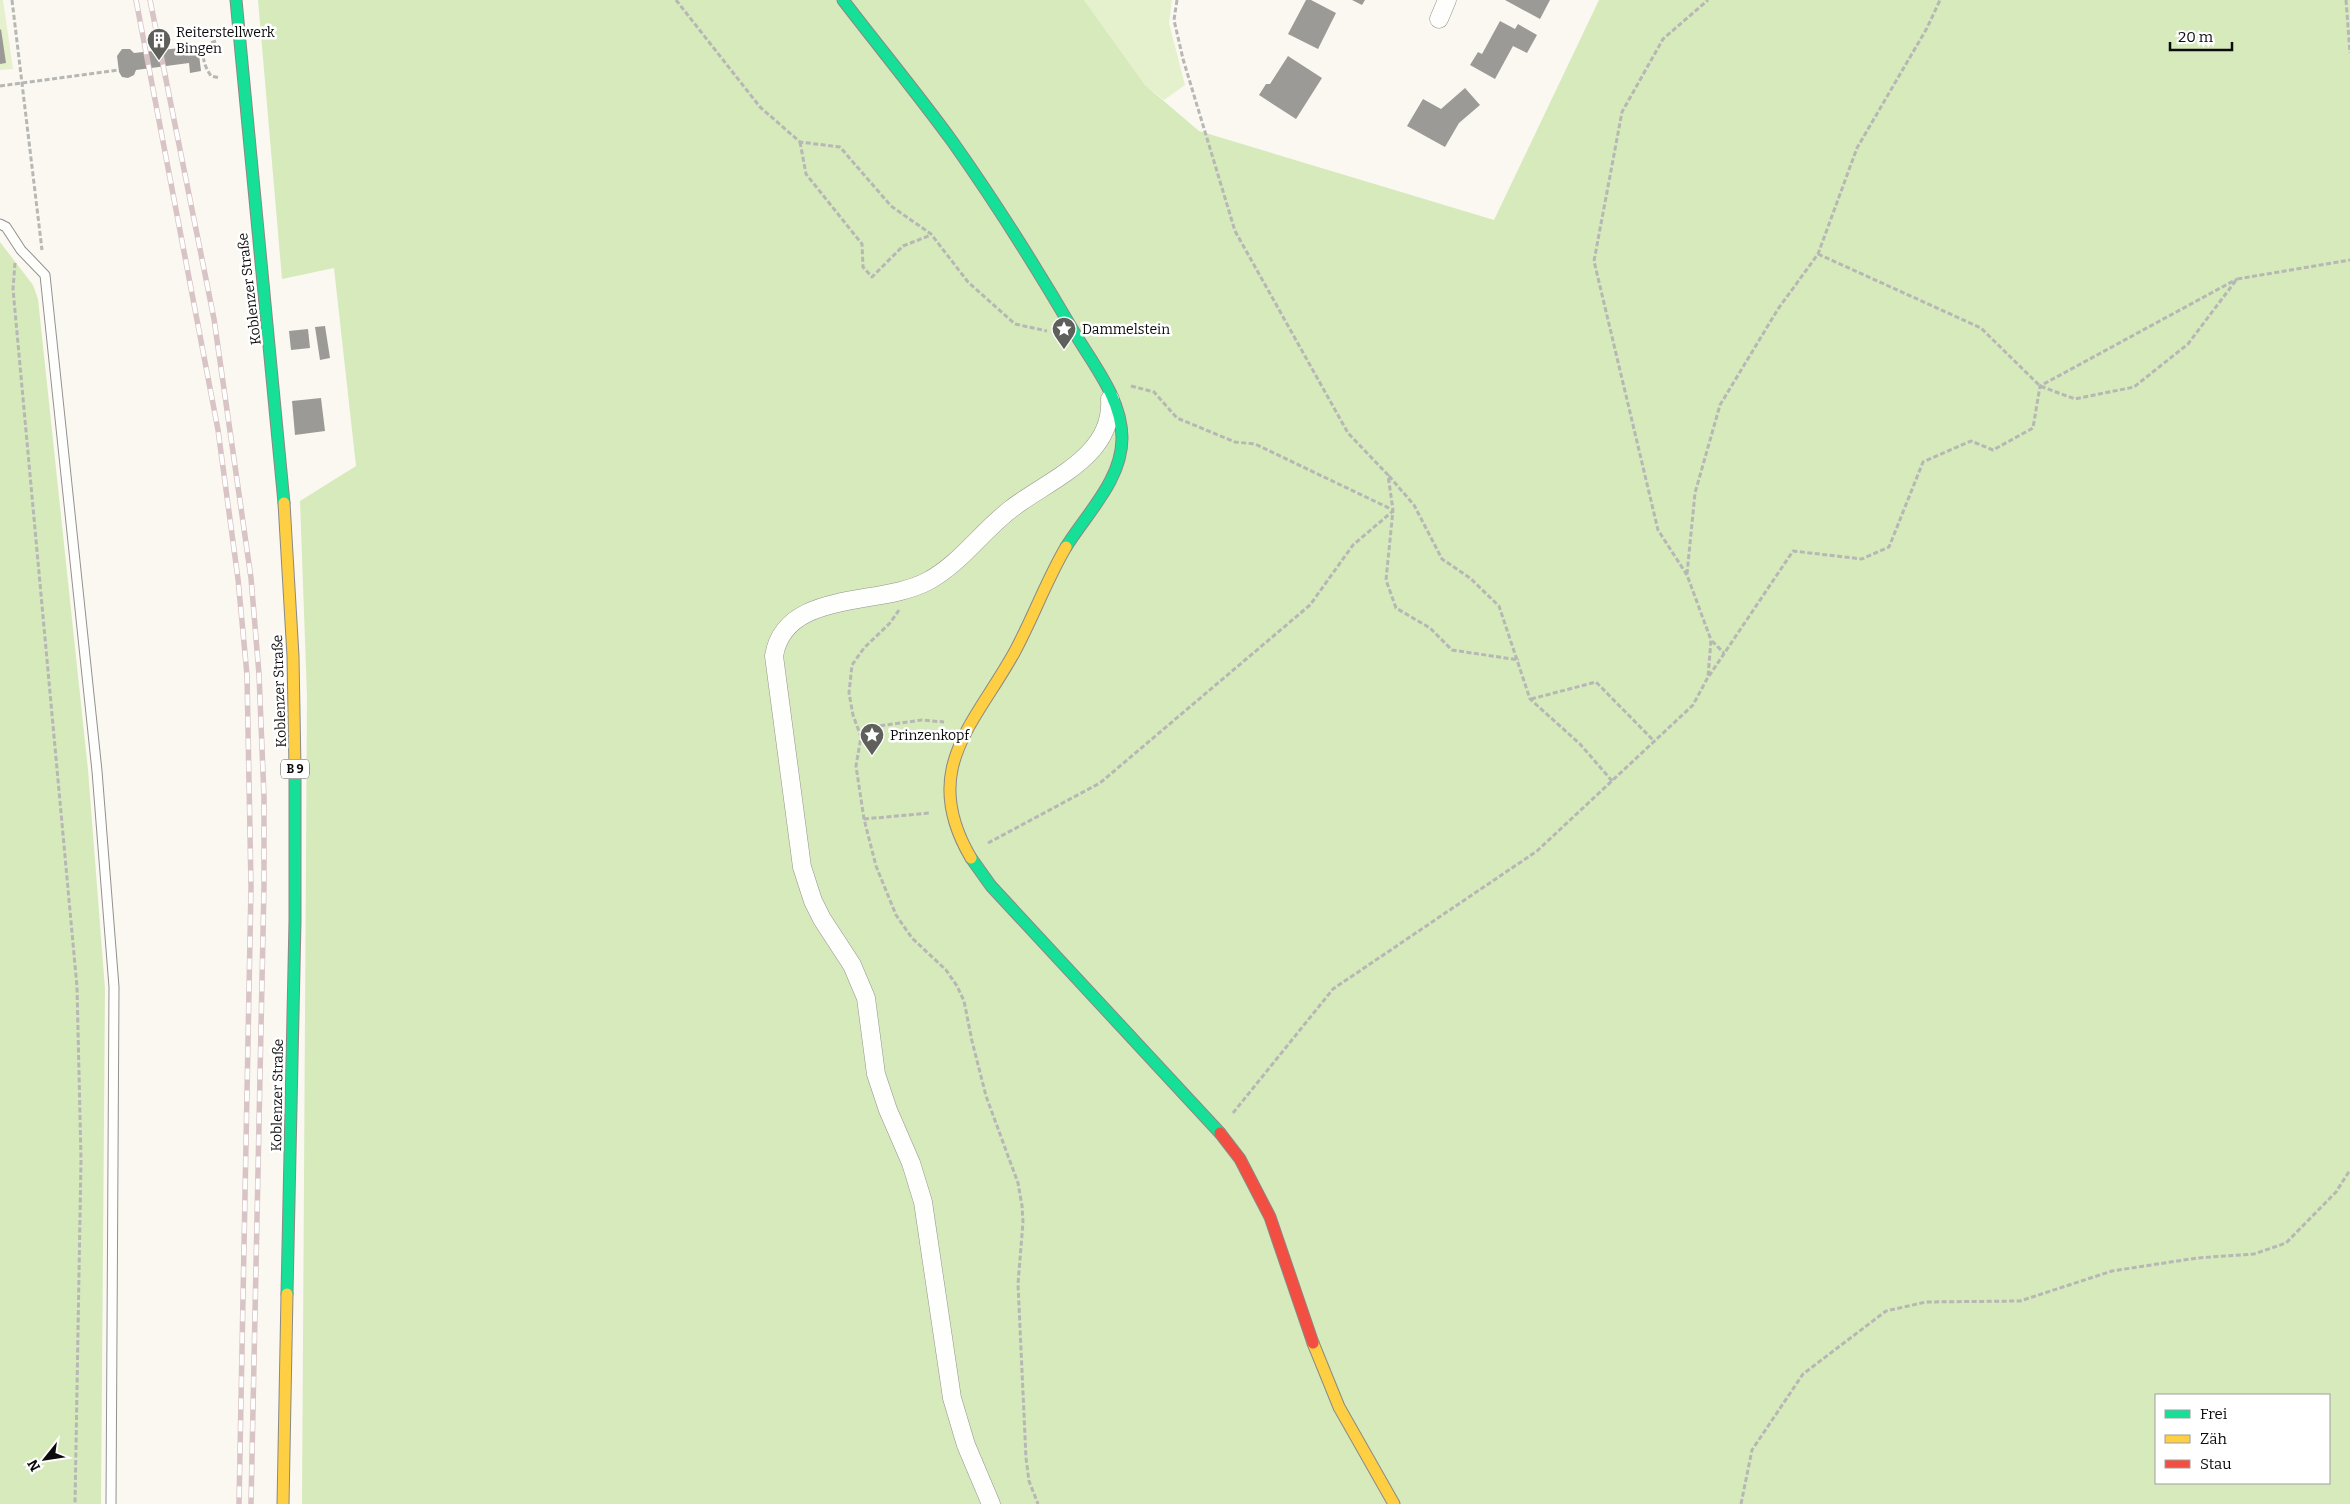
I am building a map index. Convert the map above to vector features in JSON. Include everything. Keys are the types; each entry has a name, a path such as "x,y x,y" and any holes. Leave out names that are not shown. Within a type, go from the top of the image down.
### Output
{"street":[{"name":"Koblenzer Straße","path":"236,0 252,178 273,360 285,501 293,656 296,904 283,1504"},
{"path":"843,0 964,157 995,203 1109,394 1122,436 1116,468 1110,484 1063,552 1014,653 968,724 954,755 949,794 951,811 968,854 976,868 1006,903 1219,1131 1248,1169 1281,1242 1324,1373 1351,1428 1394,1504"},
{"path":"1438,19 1447,0"},
{"path":"991,1504 966,1444 952,1398 923,1202 911,1163 888,1110 876,1074 866,998 852,965 833,939 817,910 802,867 774,656 781,632 790,623 812,610 906,591 927,582 948,568 1010,510 1078,463 1104,431 1111,413 1109,394"}],"lane":[{"path":"0,224 6,227 22,250 45,275 97,771 114,987 111,1504"}],"path":[{"path":"12,0 45,275"},
{"path":"676,0 760,107 800,142 840,147 891,206 931,234 968,282 1015,324 1047,332"},
{"path":"1176,0 1174,20 1183,59 1235,231 1348,433 1414,504 1442,559 1470,578 1500,606 1519,660 1530,699 1580,744 1613,782"},
{"path":"1708,0 1663,39 1622,112 1594,262 1658,530 1687,575 1711,640 1724,653"},
{"path":"1687,575 1695,494 1720,405 1778,309 1818,254 1857,148 1927,28 1940,0"},
{"path":"2346,0 2350,53"},
{"path":"217,40 209,43 204,49 201,59 211,76 220,78"},
{"path":"0,86 119,70"},
{"path":"800,142 806,174 862,244 863,268 872,277 903,246 931,234"},
{"path":"22,250 14,266 13,289 77,987 81,1159 75,1504"},
{"path":"1818,254 1981,328 2040,386 2075,399 2134,386 2188,344 2236,279"},
{"path":"2040,386 2236,279 2350,260"},
{"path":"1100,378 1154,392 1177,418 1235,442 1256,444 1393,510"},
{"path":"1219,1131 1333,989 1537,851 1694,705 1708,677 1793,551 1862,559 1889,547 1923,462 1971,442 1993,450 2033,428 2040,386"},
{"path":"1388,475 1393,510 1386,580 1396,608 1430,628 1452,650 1519,660"},
{"path":"968,854 1100,783 1310,605 1352,545 1373,530 1393,510"},
{"path":"906,591 902,605 890,624 864,648 852,665 849,693 853,715 861,737 856,766 864,819 876,866 896,914 912,938 946,970 964,1001 986,1096 1018,1183 1023,1222 1018,1284 1026,1458 1029,1481 1038,1504"},
{"path":"1708,677 1711,640"},
{"path":"1530,699 1596,682 1654,741"},
{"path":"861,737 878,726 922,720 968,724"},
{"path":"864,819 951,811"},
{"path":"1741,1504 1752,1450 1803,1374 1886,1310 1926,1302 2020,1301 2112,1270 2197,1258 2254,1254 2286,1243 2336,1192 2350,1170"}],"green space":[{"path":"0,0 3,0 13,69 0,70"},
{"path":"258,0 1084,0 1145,85 1199,131 1494,220 1599,0 2350,0 2350,1504 302,1504 307,696 300,501 356,466 334,268 282,279"},
{"path":"1084,0 1172,0 1169,23 1185,85 1164,100 1145,85"},
{"path":"0,242 33,285 38,299 88,770 105,989 101,1504 0,1504"}],"building":[{"path":"1306,0 1311,0 1336,13 1318,49 1288,34"},
{"path":"1352,0 1365,0 1362,5"},
{"path":"1505,0 1550,0 1540,19"},
{"path":"1500,21 1515,29 1518,24 1537,35 1527,53 1513,46 1495,79 1470,65 1478,52 1482,54"},
{"path":"0,30 6,63 0,64"},
{"name":"Reiterstellwerk Bingen","path":"198,46 201,71 190,73 189,63 136,70 134,75 128,78 122,77 119,72 117,56 122,49 130,49 134,53"},
{"path":"1288,56 1322,78 1296,119 1259,95 1266,84 1270,84"},
{"path":"1465,88 1480,105 1459,123 1445,147 1407,126 1423,99 1441,109"},
{"path":"325,326 330,358 320,360 315,327"},
{"path":"308,329 310,348 291,350 289,331"},
{"path":"321,398 325,431 295,435 292,401"}],"railway":[{"path":"136,0 218,430 238,579 247,675 251,887 239,1504"},
{"path":"150,0 214,319 251,578 259,674 264,797 264,886 251,1504"}],"traffic: fast":[{"path":"236,0 284,503"},
{"path":"843,0 925,105 968,164 1030,259 1098,369 1112,396 1121,424 1122,438 1116,468 1102,496 1066,547"},
{"path":"287,1294 295,921 295,769"},
{"path":"971,858 991,886 1220,1133"}],"traffic: slow":[{"path":"284,503 293,656 295,769"},
{"path":"971,858 956,827 950,799 951,773 958,749 969,726 1014,653 1066,547"},
{"path":"283,1504 287,1294"},
{"path":"1313,1343 1339,1407 1394,1504"}],"traffic: jam":[{"path":"1220,1133 1240,1159 1270,1217 1313,1343"}],"place":[{"name":"Reiterstellwerk Bingen","path":"159,61"},
{"name":"Dammelstein","path":"1064,350"},
{"name":"Prinzenkopf","path":"872,756"}]}
